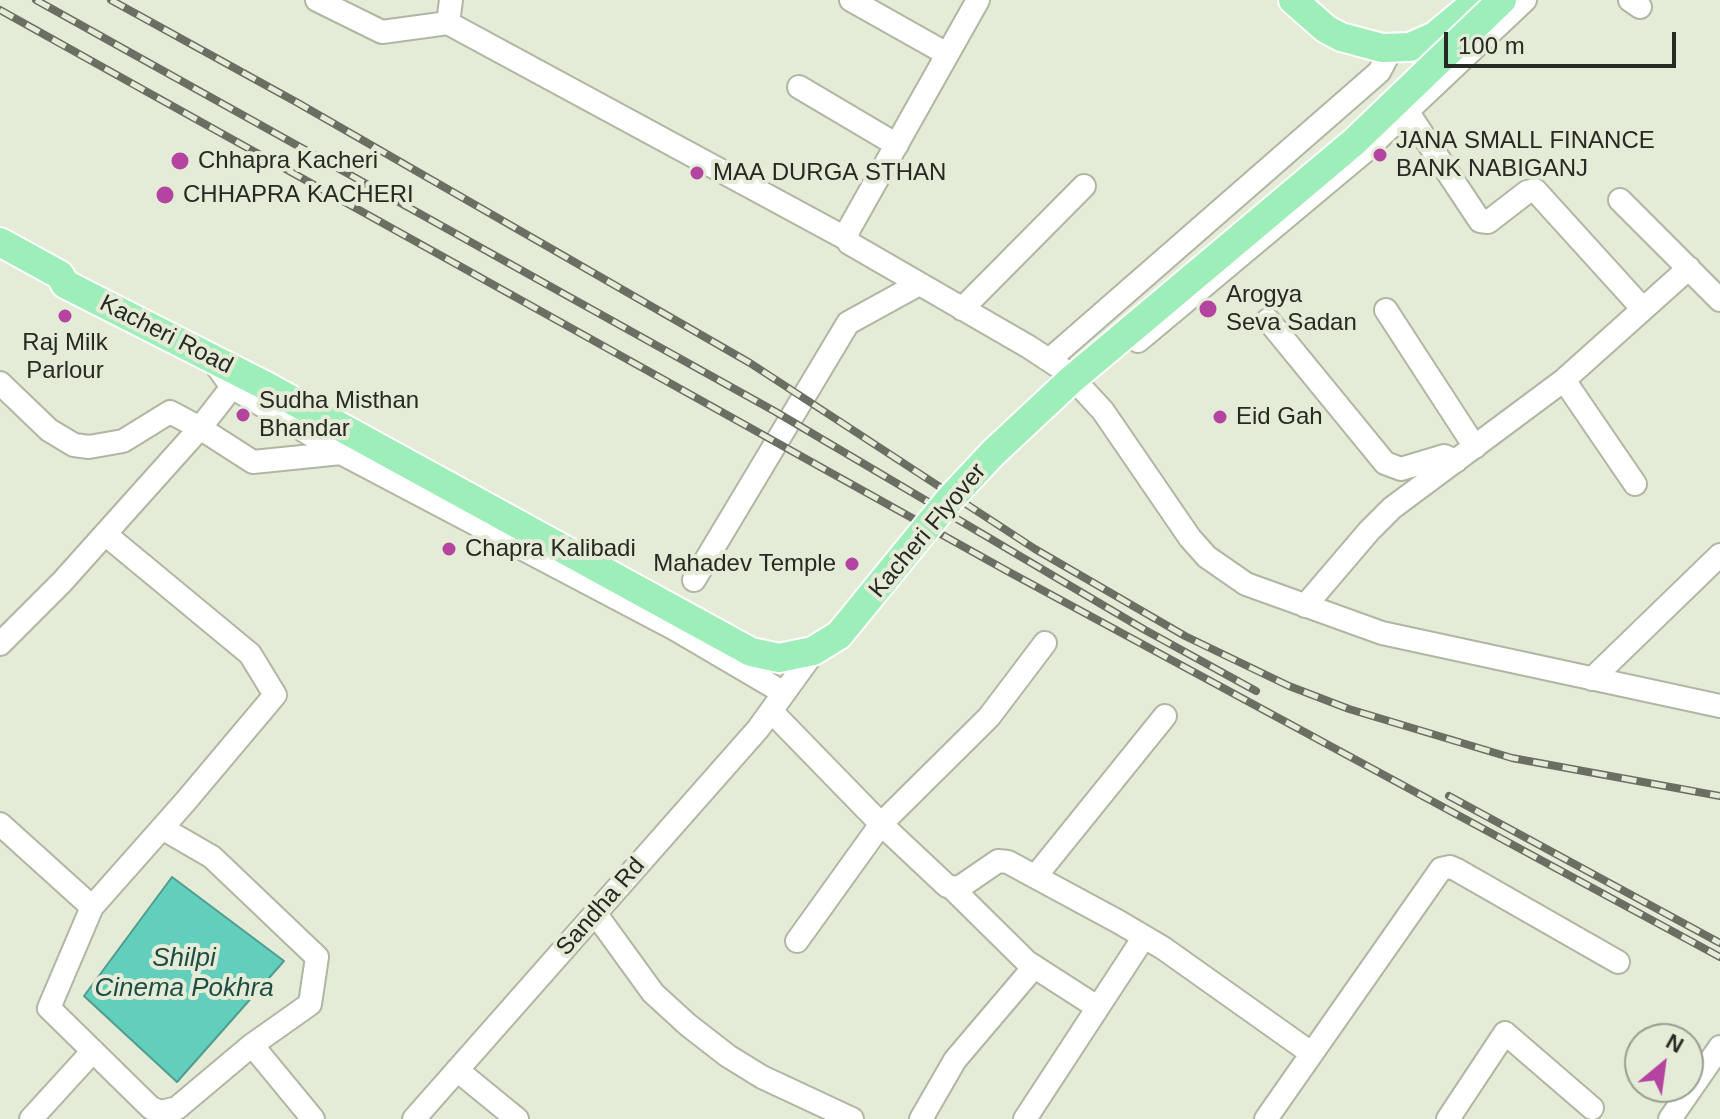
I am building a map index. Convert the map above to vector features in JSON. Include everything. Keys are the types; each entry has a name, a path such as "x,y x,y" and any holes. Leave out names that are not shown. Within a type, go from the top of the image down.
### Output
{"main road":[{"path":"1293,0 1326,29 1341,37 1371,47 1392,48 1410,47 1435,36 1478,0"},
{"name":"Kacheri Flyover","path":"266,386 751,652 779,658 813,651 839,635 949,500 1004,443 1071,380 1354,142 1502,0"},
{"name":"Kacheri Road","path":"0,242 60,275 65,284"},
{"name":"Kacheri Road","path":"0,258 53,285 65,284 266,386"}],"street":[{"path":"317,0 382,32 448,23 847,239 853,246 1049,360 1067,372 1103,411 1190,538 1207,557 1246,584 1382,633 1720,706"},
{"path":"448,23 451,0"},
{"path":"851,0 947,54"},
{"path":"847,239 849,229 978,0"},
{"path":"1081,387 1352,162 1525,0"},
{"path":"1049,360 1379,72 1392,48"},
{"path":"799,87 897,145"},
{"path":"1407,111 1480,221 1488,222 1527,192 1535,190 1643,309"},
{"path":"962,309 1084,186"},
{"path":"1620,200 1720,300"},
{"path":"1305,606 1369,531 1401,502 1564,380 1689,268"},
{"path":"694,580 848,323 919,284"},
{"path":"1386,310 1475,447"},
{"path":"1268,320 1385,463 1401,469 1444,456 1456,461"},
{"path":"208,355 232,387 341,453 675,629 777,702 881,824 941,883 952,888 1034,967 1097,1007"},
{"path":"1564,380 1635,484"},
{"path":"0,383 49,430 74,445 89,447 123,441 170,412 253,462 341,453"},
{"path":"0,644 62,582 200,428 232,387"},
{"path":"105,534 250,654 275,695 92,907 49,1008 158,1115 177,1108 252,1045 310,1004 317,957 212,857 162,828"},
{"name":"Sandha Rd","path":"414,1119 777,702 897,543"},
{"path":"1592,679 1720,555"},
{"path":"797,941 881,824 989,717 1045,643"},
{"path":"1035,877 1165,716"},
{"path":"0,824 92,907"},
{"path":"952,888 963,885 998,861 1008,862 1144,937 1311,1053"},
{"path":"1266,1119 1437,873 1445,867 1457,870 1618,962"},
{"path":"595,913 653,993 688,1025 762,1077 852,1119"},
{"path":"1025,1119 1144,937"},
{"path":"921,1119 955,1060 1034,967"},
{"path":"1448,1119 1505,1033 1592,1108"},
{"path":"252,1045 313,1119"},
{"path":"1670,1119 1720,1047"},
{"path":"31,1119 93,1051"},
{"path":"457,1070 517,1119"}],"water":[{"name":"Shilpi Cinema Pokhra","path":"172,877 284,961 177,1082 84,996"}],"railway":[{"path":"36,0 776,412 1145,630 1256,691"},
{"path":"111,0 298,103 750,363 1035,549 1185,636 1289,686 1349,709 1512,758 1720,796"},
{"path":"0,10 1009,572 1720,957"},
{"path":"1449,796 1720,943"}],"place":[{"name":"JANA SMALL FINANCE BANK NABIGANJ","path":"1380,155"},
{"name":"Chhapra Kacheri","path":"180,161"},
{"name":"MAA DURGA STHAN","path":"697,173"},
{"name":"CHHAPRA KACHERI","path":"165,195"},
{"name":"Arogya Seva Sadan","path":"1208,309"},
{"name":"Raj Milk Parlour","path":"65,316"},
{"name":"Sudha Misthan Bhandar","path":"243,415"},
{"name":"Eid Gah","path":"1220,417"},
{"name":"Chapra Kalibadi","path":"449,549"},
{"name":"Mahadev Temple","path":"852,564"}]}
